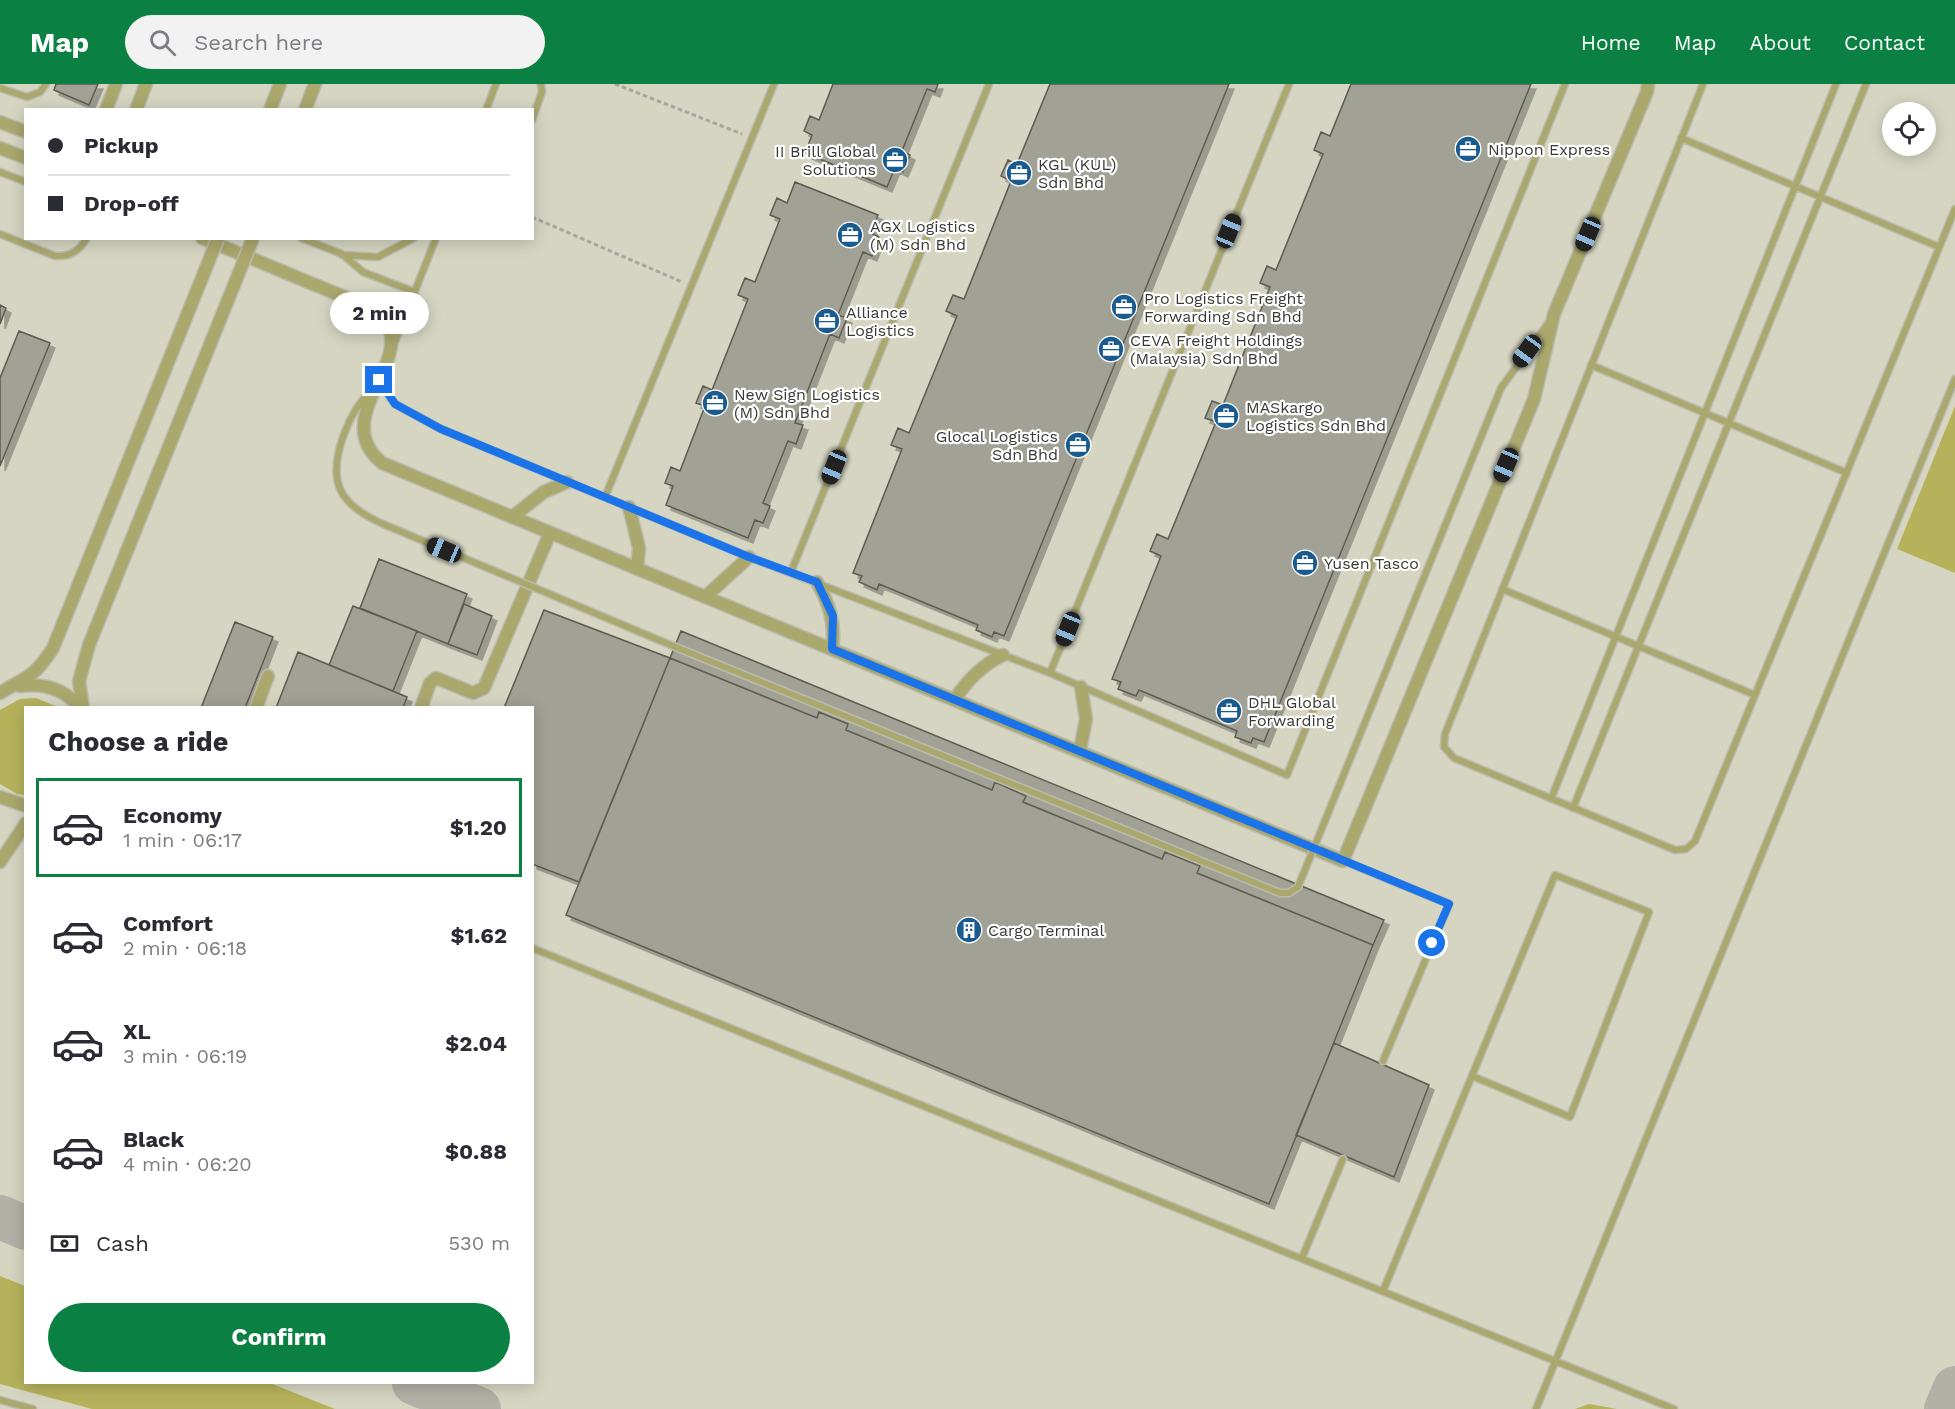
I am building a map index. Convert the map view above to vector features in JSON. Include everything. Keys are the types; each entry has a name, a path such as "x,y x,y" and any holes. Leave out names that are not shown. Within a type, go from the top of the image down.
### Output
{"street":[{"path":"107,108 116,84"},
{"path":"137,108 146,84"},
{"path":"271,108 280,84"},
{"path":"306,108 315,84"},
{"path":"207,240 371,308 388,325 392,348 364,424 367,448 382,464 1080,750 1343,861 1534,399 1554,314 1647,92 1648,84"},
{"path":"0,122 24,131"},
{"path":"0,148 24,157"},
{"path":"4,691 35,672 53,648 217,240"},
{"path":"82,706 79,681 88,645 252,240"},
{"path":"512,517 544,492 567,482"},
{"path":"629,507 639,548 637,569"},
{"path":"422,706 430,683 436,678 473,693 484,688 550,533"},
{"path":"705,597 749,557"},
{"path":"817,582 833,616 832,649"},
{"path":"955,699 987,662 1003,655"},
{"path":"257,706 268,676"},
{"path":"4,691 34,684 55,688 80,706"},
{"path":"1080,750 1086,719 1081,687"},
{"path":"0,797 24,805"},
{"path":"0,862 24,827"}],"lane":[{"path":"0,88 27,97 40,92 46,84"},
{"path":"487,108 496,84"},
{"path":"534,114 542,92 541,84"},
{"path":"605,497 774,84"},
{"path":"791,572 989,84"},
{"path":"1050,674 1289,84"},
{"path":"1554,314 1501,388 1298,887 1289,893 1280,893 673,646 383,524 352,508 340,489 335,470 336,455 353,409 379,380 388,397 412,415 749,557 1050,674 1287,775 1565,84"},
{"path":"1702,84 1445,734 1444,747 1454,758 1675,850 1686,849 1695,842 1955,209"},
{"path":"1551,799 1836,84"},
{"path":"1574,808 1866,84"},
{"path":"1681,138 1940,247"},
{"path":"0,172 24,181"},
{"path":"0,234 55,256 63,256 79,249 86,240"},
{"path":"306,240 342,254 360,258 378,257 410,240"},
{"path":"392,348 435,240"},
{"path":"342,254 363,272 415,292"},
{"path":"1592,364 1847,472"},
{"path":"1536,1409 1955,379"},
{"path":"1502,590 1755,695"},
{"path":"1343,861 1449,904 1383,1061"},
{"path":"1383,1291 1555,875 1649,912 1570,1117 1472,1076"},
{"path":"534,949 1674,1409"},
{"path":"1302,1258 1343,1159"},
{"path":"0,1400 33,1409"}],"path":[{"path":"615,84 752,138"},
{"path":"534,218 691,286"}],"shaded area":[{"path":"0,84 1955,84 1955,1409 0,1409"},
{"path":"1955,406 1955,573 1897,549"},
{"path":"36,698 55,706 24,706 24,795 17,794 0,784 0,710 20,699"},
{"path":"0,1276 24,1286 24,1384 272,1384 335,1409 92,1409 0,1384"},
{"path":"1589,1404 1617,1409 1575,1409"}],"building":[{"path":"56,84 98,84 89,105 54,90"},
{"path":"833,84 938,84 935,92 927,89 902,151 910,155 903,172 895,168 887,187 805,153 812,135 804,131 810,116 819,120"},
{"path":"1050,84 1229,84 1004,636 994,632 992,637 976,630 978,625 879,584 877,590 859,582 862,576 853,573 902,449 891,445 898,428 909,433 957,316 946,311 953,295 964,299 1011,181 1001,176 1008,160 1017,164"},
{"path":"1351,84 1531,84 1264,742 1253,738 1251,743 1235,737 1237,731 1139,690 1136,696 1118,689 1121,682 1112,679 1161,556 1150,551 1157,534 1168,539 1216,422 1205,418 1212,401 1223,405 1270,287 1260,283 1267,266 1276,270 1323,154 1314,150 1321,132 1330,136"},
{"path":"795,182 878,215 871,233 879,237 872,256 863,252 838,315 847,318 839,338 830,334 795,423 803,425 796,444 788,441 763,503 770,506 763,523 755,520 748,538 666,505 673,486 665,483 671,467 680,471 705,406 696,403 703,386 712,390 748,299 738,295 745,278 755,282 780,219 770,215 777,198 787,203"},
{"path":"0,305 6,308 0,324"},
{"path":"19,331 50,343 0,466 0,378"},
{"path":"379,559 467,594 448,644 360,608"},
{"path":"464,604 492,616 477,655 448,644"},
{"path":"353,606 417,631 393,691 329,665"},
{"path":"544,610 670,658 579,882 534,865 534,706 505,706"},
{"path":"235,622 273,637 246,706 202,706"},
{"path":"681,631 1384,920 1373,945 1197,873 1200,866 1165,852 1162,859 1023,802 1026,796 995,782 992,790 846,730 848,724 819,712 817,718 670,658"},
{"path":"298,652 407,697 404,706 277,706"},
{"name":"Cargo Terminal","path":"670,658 817,718 819,712 848,724 846,730 992,790 995,782 1026,796 1023,802 1162,859 1165,852 1200,866 1197,873 1373,945 1269,1204 566,915"},
{"path":"1334,1043 1429,1085 1394,1177 1296,1135"}],"taxiway":[{"path":"0,1217 24,1227"},
{"path":"416,1384 479,1409"},
{"path":"1946,1409 1955,1388"}],"place":[{"name":"Nippon Express","path":"1468,149"},
{"name":"II Brill Global Solutions","path":"895,160"},
{"name":"KGL (KUL) Sdn Bhd","path":"1019,173"},
{"name":"AGX Logistics (M) Sdn Bhd","path":"850,235"},
{"name":"Pro Logistics Freight Forwarding Sdn Bhd","path":"1124,307"},
{"name":"Alliance Logistics","path":"827,321"},
{"name":"CEVA Freight Holdings (Malaysia) Sdn Bhd","path":"1111,349"},
{"name":"New Sign Logistics (M) Sdn Bhd","path":"715,403"},
{"name":"MASkargo Logistics Sdn Bhd","path":"1226,416"},
{"name":"Glocal Logistics Sdn Bhd","path":"1078,445"},
{"name":"Yusen Tasco","path":"1305,563"},
{"name":"DHL Global Forwarding","path":"1229,711"},
{"name":"Cargo Terminal","path":"969,930"}],"route":[{"path":"379,380 388,397 395,404 441,429 749,557 817,582 827,599 833,616 835,632 832,649 1449,904 1432,943"}]}
